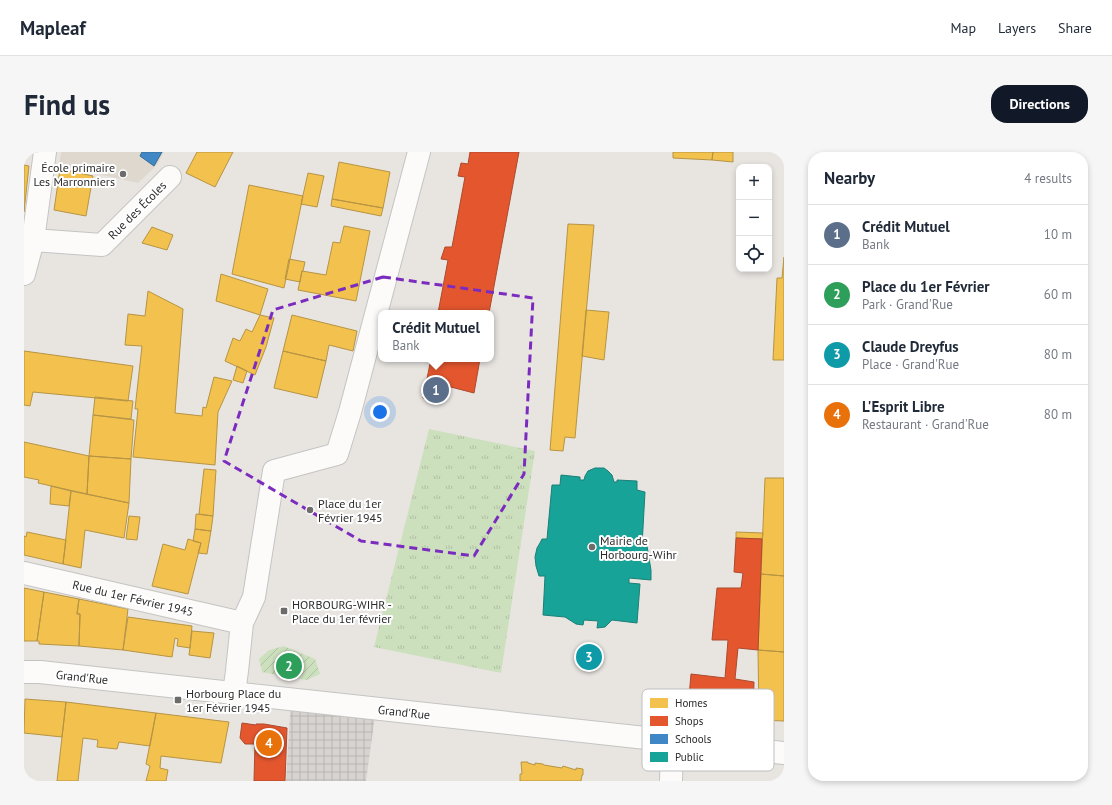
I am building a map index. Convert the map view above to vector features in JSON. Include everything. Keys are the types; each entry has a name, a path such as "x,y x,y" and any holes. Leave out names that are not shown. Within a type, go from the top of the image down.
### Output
{"street":[{"path":"24,274 34,240 45,152"},
{"path":"234,693 242,623 254,597 274,471 337,454 350,412 419,152"},
{"name":"Rue des Écoles","path":"34,240 102,245 170,177"},
{"name":"Rue du 1er Février 1945","path":"24,573 242,623"},
{"name":"Grand'Rue","path":"24,672 40,672 642,738"},
{"name":"Grand'Rue","path":"774,752 784,753"},
{"path":"671,771 671,781"}],"highlighted area":[{"path":"383,277 533,298 524,474 474,556 361,541 224,461 273,310"}],"shaded area":[{"name":"École primaire Les Marronniers","path":"61,152 164,152 157,165 138,183 59,165"},
{"path":"291,699 376,709 366,781 286,781"}],"green space":[{"path":"429,429 535,451 501,673 374,647"},
{"path":"284,646 315,659 320,674 307,680 262,672 259,659 269,650"}],"building: Homes":[{"path":"197,152 233,152 215,187 186,173"},
{"path":"673,152 713,152 712,160 673,158"},
{"path":"713,152 733,152 733,162 712,160"},
{"path":"339,162 390,172 383,208 332,199"},
{"path":"24,165 29,166 24,212"},
{"path":"60,169 93,176 86,216 54,210"},
{"path":"308,173 324,176 317,207 301,204"},
{"path":"249,185 303,196 284,288 232,274"},
{"path":"332,199 383,208 381,216 331,206"},
{"path":"568,224 594,225 575,438 565,437 563,451 550,450"},
{"path":"344,226 370,231 356,301 298,290 302,271 326,275 333,242 340,243"},
{"path":"152,227 173,235 167,250 142,243"},
{"path":"784,257 784,360 773,360 777,278 782,278"},
{"path":"289,259 305,262 300,282 285,279"},
{"path":"221,274 268,289 260,315 216,301"},
{"path":"148,291 183,309 175,413 202,416 203,407 206,408 214,377 232,381 218,412 215,465 133,457 138,409 135,409 142,346 125,345 128,314 145,316"},
{"path":"586,310 609,312 604,360 582,356"},
{"path":"260,315 274,318 266,347 255,375 225,361 233,338 240,341 246,329 252,332"},
{"path":"292,315 357,331 353,351 329,345 326,361 283,351"},
{"path":"24,351 133,366 128,401 33,392 30,406 24,405"},
{"path":"283,351 326,361 317,398 274,388"},
{"path":"237,366 247,371 243,383 233,380"},
{"path":"95,397 133,401 131,419 93,415"},
{"path":"93,415 134,420 131,459 89,456"},
{"path":"24,442 89,456 87,494 38,483 39,480 24,477"},
{"path":"89,456 131,459 129,503 87,494"},
{"path":"204,469 216,470 213,516 199,514"},
{"path":"765,478 784,478 784,576 761,574"},
{"path":"51,486 71,491 69,506 50,504"},
{"path":"71,491 129,503 124,538 85,530 81,568 63,564"},
{"path":"196,514 213,516 211,531 195,529"},
{"path":"129,516 140,517 137,540 126,539"},
{"path":"195,529 211,531 207,554 198,553 201,543 193,541"},
{"path":"27,532 66,540 63,564 24,555 24,536 26,537"},
{"path":"736,532 763,533 762,539 736,538"},
{"path":"188,539 201,543 188,594 152,586 163,544 185,550"},
{"path":"761,574 784,576 784,652 758,650"},
{"path":"24,588 44,592 37,641 24,641"},
{"path":"44,592 79,599 77,614 80,614 79,646 39,644 39,641 37,641"},
{"path":"79,599 128,609 123,650 79,646 80,614 77,614"},
{"path":"128,617 192,626 190,648 177,646 178,639 175,638 172,657 123,650"},
{"path":"192,631 214,633 210,658 189,655"},
{"path":"758,650 784,652 784,721 774,721 774,689 759,689"},
{"path":"25,699 66,702 62,737 24,733"},
{"path":"66,702 156,713 150,746 119,742 117,749 97,747 98,740 83,738 78,781 57,781"},
{"path":"156,713 229,722 221,763 161,756 160,768 168,770 166,781 146,781 150,766 146,764"},
{"path":"521,762 528,762 535,765 535,763 543,764 562,768 563,766 576,770 576,768 583,769 583,775 581,781 520,781 520,774 522,774"}],"building: Shops":[{"path":"470,152 519,152 490,310 439,310 448,260 441,259 445,247 452,247 465,177 458,176 461,163 468,164"},
{"path":"430,362 479,362 474,393 447,386 444,402 423,398"},
{"path":"736,538 762,539 758,650 738,648 735,679 754,682 754,689 690,689 691,674 725,678 728,640 712,640 717,588 741,588 743,573 734,572"},
{"path":"242,723 256,725 264,724 287,728 285,781 254,781 255,744 245,744 240,738"}],"building: Schools":[{"path":"142,152 162,152 154,166 140,156"}],"building: Public":[{"name":"Mairie de Horbourg-Wihr","path":"595,468 604,468 612,475 614,482 617,482 617,480 637,481 637,490 645,492 642,546 647,546 651,580 629,578 629,583 640,584 637,623 612,620 605,627 597,628 598,621 584,620 583,625 576,624 565,617 543,615 545,576 539,576 535,557 537,548 542,539 547,539 552,485 560,485 561,475 580,477 580,480 584,480 588,471"}],"place":[{"name":"École primaire Les Marronniers","path":"123,174"},
{"name":"Crédit Mutuel","path":"436,390"},
{"name":"Place du 1er Février 1945","path":"310,510"},
{"name":"Mairie de Horbourg-Wihr","path":"592,547"},
{"name":"HORBOURG-WIHR - Place du 1er février","path":"284,611"},
{"name":"Claude Dreyfus","path":"589,657"},
{"name":"Place du 1er Février","path":"289,666"},
{"name":"Horbourg Place du 1er Février 1945","path":"178,700"},
{"name":"L'Esprit Libre","path":"269,743"}]}
